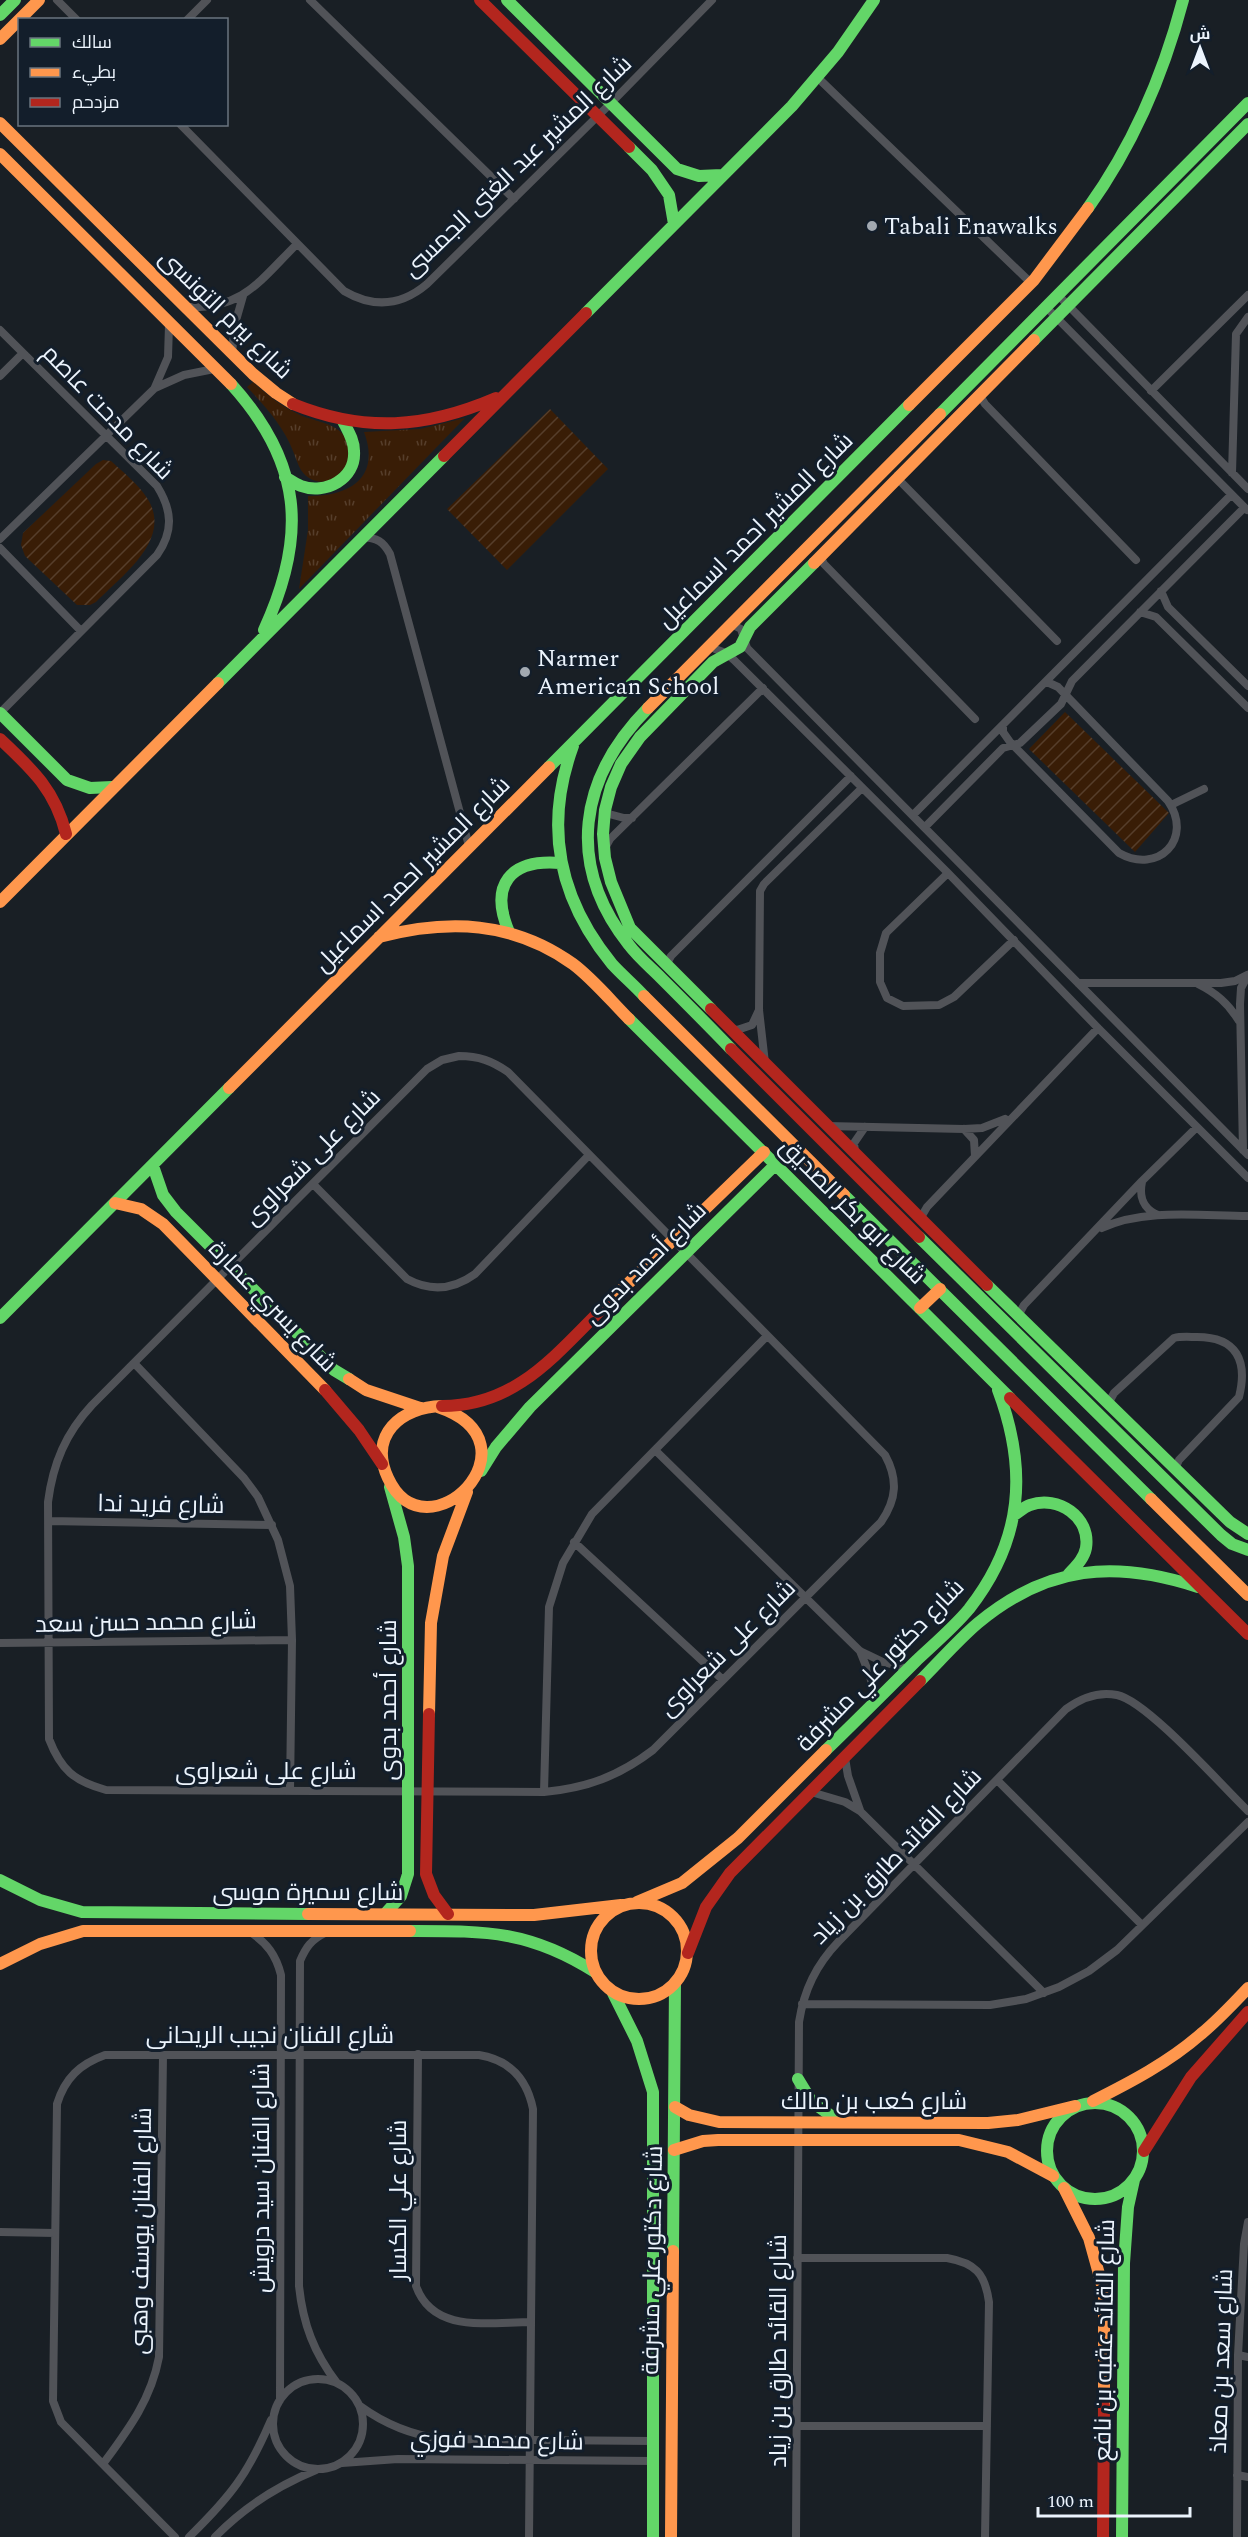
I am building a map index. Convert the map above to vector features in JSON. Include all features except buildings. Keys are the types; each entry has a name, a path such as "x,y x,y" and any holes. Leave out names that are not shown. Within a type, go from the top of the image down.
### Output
{"street":[{"path":"0,15 15,0"},
{"path":"21,18 39,0"},
{"path":"57,0 75,18"},
{"path":"189,18 207,0"},
{"path":"310,0 513,199"},
{"path":"480,0 662,182 669,195 674,224"},
{"path":"507,0 677,169 691,175 722,176"},
{"name":"شارع المشير عبد الغنى الجمسى","path":"182,126 344,291 365,301 388,303 404,300 418,292 598,116 712,0"},
{"path":"0,902 258,640 792,106 838,52 874,0"},
{"name":"شارع المشير احمد اسماعيل","path":"0,1318 1031,283 1086,214 1130,142 1164,66 1183,0"},
{"path":"0,39 18,21"},
{"path":"817,77 1031,283"},
{"path":"1248,103 627,730 613,748 593,790 588,813 587,836 593,882 612,924 629,946 724,1032 765,1064 1018,1317 1230,1522 1248,1534"},
{"name":"شارع بيرم التونسى","path":"0,123 232,353 270,389 292,403 343,421 399,424 428,422 455,415 506,394"},
{"path":"1248,124 1056,315 750,627 737,650 726,653 636,742 622,762 606,808 604,850 608,878 617,904 630,928 666,965 724,1032 846,1164 902,1220 1221,1535 1232,1544 1248,1550"},
{"name":"شارع بيرم التونسى","path":"0,154 252,408 268,431 285,477 291,504 292,533 283,589 258,640"},
{"path":"188,308 216,306 243,296 297,244"},
{"path":"1057,294 1248,489"},
{"path":"1151,391 1248,295"},
{"path":"232,353 235,324 243,296"},
{"path":"925,827 1002,748 1015,745 1061,704 1072,681 1161,591 1246,510 1045,306"},
{"path":"1232,473 1236,334 1248,317"},
{"path":"155,388 168,357 170,325"},
{"name":"شارع مدحت عاصم","path":"0,330 157,486 170,514 170,530 165,544 157,555 0,713"},
{"path":"0,376 23,353"},
{"path":"0,539 155,388 183,375 214,369"},
{"path":"979,394 985,404 1136,560"},
{"path":"285,477 296,486 310,490 325,489 343,478 354,460 356,446 351,432 343,421"},
{"path":"1203,466 1215,455"},
{"path":"898,475 900,481 1057,641"},
{"path":"913,815 1231,495"},
{"path":"362,537 375,538 384,543 390,554 469,846"},
{"path":"0,548 81,631"},
{"path":"820,556 824,564 975,718"},
{"path":"1161,591 1168,607 1248,687"},
{"path":"1140,612 1157,618 1248,708"},
{"path":"731,624 741,629 747,648 1245,1152"},
{"path":"713,643 715,649 726,653 763,688 1248,1178"},
{"path":"1003,725 1006,738 1119,853 1129,859 1141,861 1153,859 1168,850 1177,831 1178,821 1171,805 1058,687 1047,682"},
{"path":"604,850 610,839 763,688"},
{"path":"0,713 68,780 80,787 94,790 112,787"},
{"path":"806,731 819,720"},
{"path":"0,739 52,792 64,819 66,834"},
{"name":"شارع ابو بكر الصديق","path":"574,742 560,791 557,822 560,863 579,918 594,943 613,965 1248,1594"},
{"path":"666,965 671,956 850,776"},
{"path":"765,1064 759,1010 760,891 764,884 862,788"},
{"path":"1171,805 1204,789"},
{"path":"606,808 609,814 632,818"},
{"path":"509,932 501,917 499,901 503,885 513,871 528,863 544,860 560,863"},
{"path":"948,873 886,933 880,953 880,982 887,998 903,1006 945,1004 1014,940"},
{"name":"شارع ابو بكر الصديق","path":"378,937 404,929 439,924 483,926 509,932 539,944 574,965 1248,1634"},
{"path":"1078,983 1196,983 1235,981 1248,975"},
{"path":"1245,1152 1240,1024 1241,988 1248,975"},
{"path":"1196,983 1215,992 1230,1006 1240,1024"},
{"path":"724,1032 749,1028 756,1020 759,1010"},
{"path":"902,1220 927,1207 1098,1029"},
{"name":"شارع على شعراوى","path":"459,1056 477,1056 494,1062 508,1072 672,1240 885,1455 892,1468 895,1482 892,1503 881,1522 653,1750 629,1768 603,1781 574,1789 544,1792 106,1790 86,1785 69,1774 56,1758 49,1739 49,1521 51,1482 63,1445 80,1418 427,1069 442,1060 459,1056"},
{"path":"1186,1116 1198,1105"},
{"path":"827,1126 964,1129 990,1126 1014,1115"},
{"path":"857,1155 854,1143 865,1126"},
{"path":"1018,1317 1024,1305 1097,1231 1142,1181 1197,1127"},
{"path":"964,1129 974,1140 975,1156"},
{"path":"1212,1142 1224,1131"},
{"name":"شارع أحمد بدوى","path":"438,1407 477,1404 513,1390 528,1380 764,1152"},
{"path":"313,1184 407,1279 424,1287 442,1288 454,1286 475,1274 589,1155"},
{"path":"846,1164 857,1155"},
{"name":"شارع أحمد بدوى","path":"477,1477 496,1447 530,1407 776,1164"},
{"name":"شارع يسري عمارة","path":"153,1166 159,1186 169,1204 334,1370 366,1390 420,1408"},
{"path":"1142,1181 1140,1191 1147,1208 1154,1214 1164,1216"},
{"name":"شارع يسري عمارة","path":"115,1203 136,1206 155,1216 334,1399 382,1464"},
{"path":"1097,1231 1129,1218 1248,1216"},
{"path":"920,1308 940,1289"},
{"path":"544,1792 549,1607 559,1574 574,1542 592,1514 767,1336"},
{"path":"1108,1404 1114,1393 1174,1338 1215,1337 1225,1341 1233,1348 1241,1360 1239,1397 1179,1460 1175,1469"},
{"path":"134,1363 244,1478 272,1525 290,1586 290,1791"},
{"name":"شارع دكتور علي مشرفة","path":"637,1902 682,1883 738,1838 968,1610 984,1589 1001,1558 1014,1515 1018,1488 1018,1461 1011,1426 995,1383"},
{"path":"438,1407 456,1413 470,1425 479,1441 481,1459 477,1477 467,1492 452,1502 434,1506 415,1504 399,1495 388,1481 382,1464 382,1445 390,1428 403,1415 420,1408 438,1407"},
{"path":"655,1450 860,1651 883,1662 909,1669"},
{"name":"شارع أحمد بدوى","path":"385,1914 401,1896 406,1885 408,1792 408,1566 398,1508 388,1481"},
{"name":"شارع أحمد بدوى","path":"448,1914 434,1896 426,1874 431,1623 446,1545 467,1492"},
{"path":"1014,1515 1029,1505 1046,1502 1063,1505 1077,1515 1085,1530 1086,1547 1080,1563 1068,1575"},
{"name":"شارع فريد ندا","path":"49,1521 272,1525"},
{"path":"574,1542 723,1680"},
{"name":"شارع دكتور علي مشرفة","path":"688,1953 706,1907 730,1873 978,1623 1005,1602 1035,1586 1068,1575 1102,1570 1137,1570 1171,1577 1203,1589"},
{"name":"شارع محمد حسن سعد","path":"0,1643 291,1640"},
{"path":"860,1651 870,1676 876,1702"},
{"name":"شارع القائد طارق بن زياد","path":"796,2537 799,2022 802,2004 812,1977 828,1952 1066,1709 1090,1696 1117,1695 1142,1706 1248,1811"},
{"path":"853,1724 866,1737"},
{"path":"845,1758 850,1785 860,1811"},
{"path":"997,1780 1142,1925"},
{"path":"811,1792 844,1802 860,1811 1044,1993"},
{"path":"802,2004 990,2005 1044,1993 1074,1980 1104,1961 1248,1822"},
{"name":"شارع سميرة موسى","path":"0,1880 25,1896 53,1906 82,1912 534,1915 621,1905"},
{"path":"637,1902 653,1904 673,1917 686,1937 688,1953 684,1969 675,1983 662,1994 646,1999 629,1999 614,1993 599,1980 590,1957 591,1941 597,1926 607,1913 621,1905 637,1902"},
{"name":"شارع سميرة موسى","path":"0,1964 26,1949 54,1938 83,1931 503,1933 552,1947 595,1972"},
{"name":"شارع الفنان سيد درويش","path":"327,1931 310,1943 300,1961 299,2286 301,2307 314,2348 337,2383"},
{"name":"شارع الفنان سيد درويش","path":"249,1932 270,1949 277,1962 280,1975 280,2400"},
{"name":"شارع دكتور علي مشرفة","path":"670,2537 675,1983"},
{"path":"1090,2102 1107,2103 1128,2115 1142,2135 1144,2151 1142,2166 1134,2180 1123,2191 1108,2198 1093,2199 1077,2196 1064,2188 1053,2176 1047,2161 1052,2129 1061,2116 1075,2106 1090,2102 1155,2068 1212,2024 1248,1988"},
{"name":"شارع دكتور علي مشرفة","path":"614,1993 639,2041 648,2066 653,2092 653,2537"},
{"path":"1144,2151 1182,2087 1202,2061 1248,2012"},
{"name":"شارع الفنان نجيب الريحانى","path":"175,2537 61,2422 53,2401 57,2104 68,2079 76,2070 90,2060 105,2055 418,2054 489,2057 511,2067 526,2086 532,2109 529,2537"},
{"name":"شارع علي الكسار","path":"418,2054 416,2286 420,2296 435,2313 456,2321 531,2322"},
{"name":"شارع الفنان يوسف وهبى","path":"103,2464 143,2406 156,2373 159,2357 163,2055"},
{"path":"798,2079 812,2102 825,2114 840,2122"},
{"name":"شارع كعب بن مالك","path":"675,2107 704,2120 988,2123 1018,2120 1075,2106"},
{"name":"شارع كعب بن مالك","path":"674,2150 703,2141 718,2140 959,2140 1008,2152 1053,2176"},
{"name":"شارع القائد عقبه بن نافع","path":"1122,2537 1124,2263 1128,2208 1134,2180"},
{"name":"شارع القائد عقبه بن نافع","path":"1064,2188 1090,2237 1099,2265 1104,2292 1103,2537"},
{"name":"شارع سعد بن معاذ","path":"1238,2537 1238,2355 1244,2244 1248,2222"},
{"path":"0,2232 55,2232"},
{"path":"797,2258 946,2258 963,2261 977,2270 987,2284 989,2302 985,2537"},
{"path":"1238,2355 1248,2357"},
{"path":"189,2537 224,2502 244,2475 280,2400 288,2390 305,2381 325,2379 337,2383 351,2393 360,2406 363,2417 362,2438 357,2448 342,2463 317,2470 282,2485 258,2499 235,2516 215,2537"},
{"name":"شارع محمد فوزي","path":"360,2406 390,2426 424,2437 653,2440"},
{"path":"274,2414 274,2434 282,2452 292,2461 317,2470"},
{"path":"797,2426 987,2426"},
{"name":"شارع محمد فوزي","path":"342,2463 398,2458 653,2461"},
{"path":"1237,2475 1248,2477"}],"green space":[{"path":"253,382 290,410 330,425 341,432 348,443 350,461 336,480 316,481 303,473 279,425 247,387"},
{"path":"550,409 608,469 507,570 447,509"},
{"path":"465,418 299,589 308,530 308,496 337,493 358,481 365,472 368,461 364,432 420,429"},
{"path":"103,460 111,461 147,498 154,513 154,528 141,556 118,581 96,602 90,605 77,605 25,556 21,545 23,533"},
{"path":"1065,712 1169,813 1135,852 1029,749"}],"traffic: fast":[{"path":"0,15 15,0"},
{"path":"507,0 677,169 699,176 722,175"},
{"path":"586,313 792,106 838,52 874,0"},
{"path":"1088,208 1119,159 1145,108 1166,56 1183,0"},
{"path":"940,414 1248,103"},
{"path":"1034,340 1248,124"},
{"path":"629,147 652,170 669,195 674,224"},
{"path":"231,384 255,413 272,442 284,471 291,501 292,531 287,562 278,595 264,630"},
{"path":"549,767 909,405"},
{"path":"285,477 310,488 329,486 344,477 350,470 354,447 343,421"},
{"path":"218,683 444,456"},
{"path":"711,1009 630,928 611,882 605,858 603,834 605,810 611,787 621,764 640,737 713,662 740,647 750,627 814,563"},
{"path":"648,708 625,735 607,763 595,792 589,822 589,853 595,884 609,914 640,958 731,1049"},
{"path":"0,713 67,780 90,788 112,787"},
{"path":"573,746 564,775 559,804 558,832 561,860 568,887 594,939 612,964 644,996"},
{"path":"509,932 503,915 502,901 503,888 508,878 528,865 560,863"},
{"path":"629,1019 1010,1398"},
{"path":"0,1318 229,1088"},
{"path":"481,1471 496,1447 530,1407 776,1164"},
{"path":"153,1166 163,1195 176,1212 334,1370 349,1379"},
{"path":"844,1195 1151,1499"},
{"path":"919,1237 1221,1535 1232,1544 1248,1550"},
{"path":"987,1285 1230,1522 1248,1534"},
{"path":"826,1750 963,1616 987,1583 1001,1557 1010,1530 1015,1504 1016,1476 1014,1448 998,1390"},
{"path":"385,1914 401,1896 408,1874 408,1566 404,1537 390,1487"},
{"path":"1014,1515 1030,1505 1051,1503 1061,1506 1078,1518 1086,1537 1086,1548 1081,1559 1068,1575"},
{"path":"920,1681 978,1623 1030,1589 1056,1579 1083,1573 1110,1571 1168,1578 1198,1587"},
{"path":"0,1880 40,1900 82,1912 308,1914"},
{"path":"410,1931 484,1933 506,1936 549,1948 595,1972"},
{"path":"673,2251 675,1983"},
{"path":"613,1993 637,2041 653,2092 653,2537"},
{"path":"798,2079 812,2102 837,2120"},
{"path":"1095,2103 1114,2106 1129,2117 1140,2132 1143,2151 1140,2170 1129,2185 1114,2196 1095,2199 1076,2196 1061,2185 1050,2170 1047,2151 1050,2132 1061,2117 1076,2106 1095,2103"},
{"path":"1122,2537 1124,2263 1128,2207 1134,2180"}],"traffic: slow":[{"path":"21,18 39,0"},
{"path":"0,39 18,21"},
{"path":"0,123 253,374 293,404"},
{"path":"0,154 231,384"},
{"path":"909,405 1034,280 1088,208"},
{"path":"814,563 1034,340"},
{"path":"648,708 940,414"},
{"path":"0,902 218,683"},
{"path":"229,1088 549,767"},
{"path":"379,937 405,931 455,926 503,932 527,939 573,964 595,983 629,1019"},
{"path":"644,996 844,1195"},
{"path":"609,1302 764,1152"},
{"path":"115,1203 141,1209 163,1224 325,1390"},
{"path":"920,1308 940,1289"},
{"path":"349,1379 366,1390 420,1408"},
{"path":"438,1407 468,1424 481,1445 479,1467 467,1487 449,1502 427,1507 405,1500 388,1478 383,1463 382,1449 385,1437 392,1426 402,1418 413,1412 442,1406"},
{"path":"429,1714 431,1623 443,1556 467,1492"},
{"path":"1151,1499 1248,1595"},
{"path":"637,1902 682,1883 738,1838 826,1750"},
{"path":"639,1903 658,1906 673,1917 684,1932 687,1951 684,1970 673,1985 658,1996 639,1999 620,1996 605,1985 594,1970 591,1951 594,1932 605,1917 620,1906 639,1903"},
{"path":"308,1914 534,1915 621,1905"},
{"path":"0,1964 40,1944 83,1931 410,1931"},
{"path":"1093,2101 1176,2054 1213,2023 1248,1988"},
{"path":"675,2107 689,2115 719,2122 988,2123 1018,2120 1075,2106"},
{"path":"674,2150 703,2141 718,2140 959,2140 1008,2152 1053,2176"},
{"path":"1064,2188 1089,2238 1104,2292 1104,2406"},
{"path":"671,2537 673,2251"}],"traffic: jam":[{"path":"480,0 629,147"},
{"path":"444,456 586,313"},
{"path":"293,404 345,420 395,423 445,416 496,398"},
{"path":"0,739 41,781 56,805 66,834"},
{"path":"711,1009 987,1285"},
{"path":"731,1049 919,1237"},
{"path":"442,1406 469,1404 493,1397 515,1386 554,1356 609,1302"},
{"path":"325,1390 359,1430 382,1464"},
{"path":"1010,1398 1248,1634"},
{"path":"688,1953 706,1907 730,1873 920,1681"},
{"path":"429,1714 426,1874 434,1895 448,1914"},
{"path":"1144,2151 1191,2077 1248,2012"},
{"path":"1103,2537 1104,2406"}],"place":[{"name":"Tabali Enawalks","path":"872,226"},
{"name":"Narmer American School","path":"525,672"}]}
